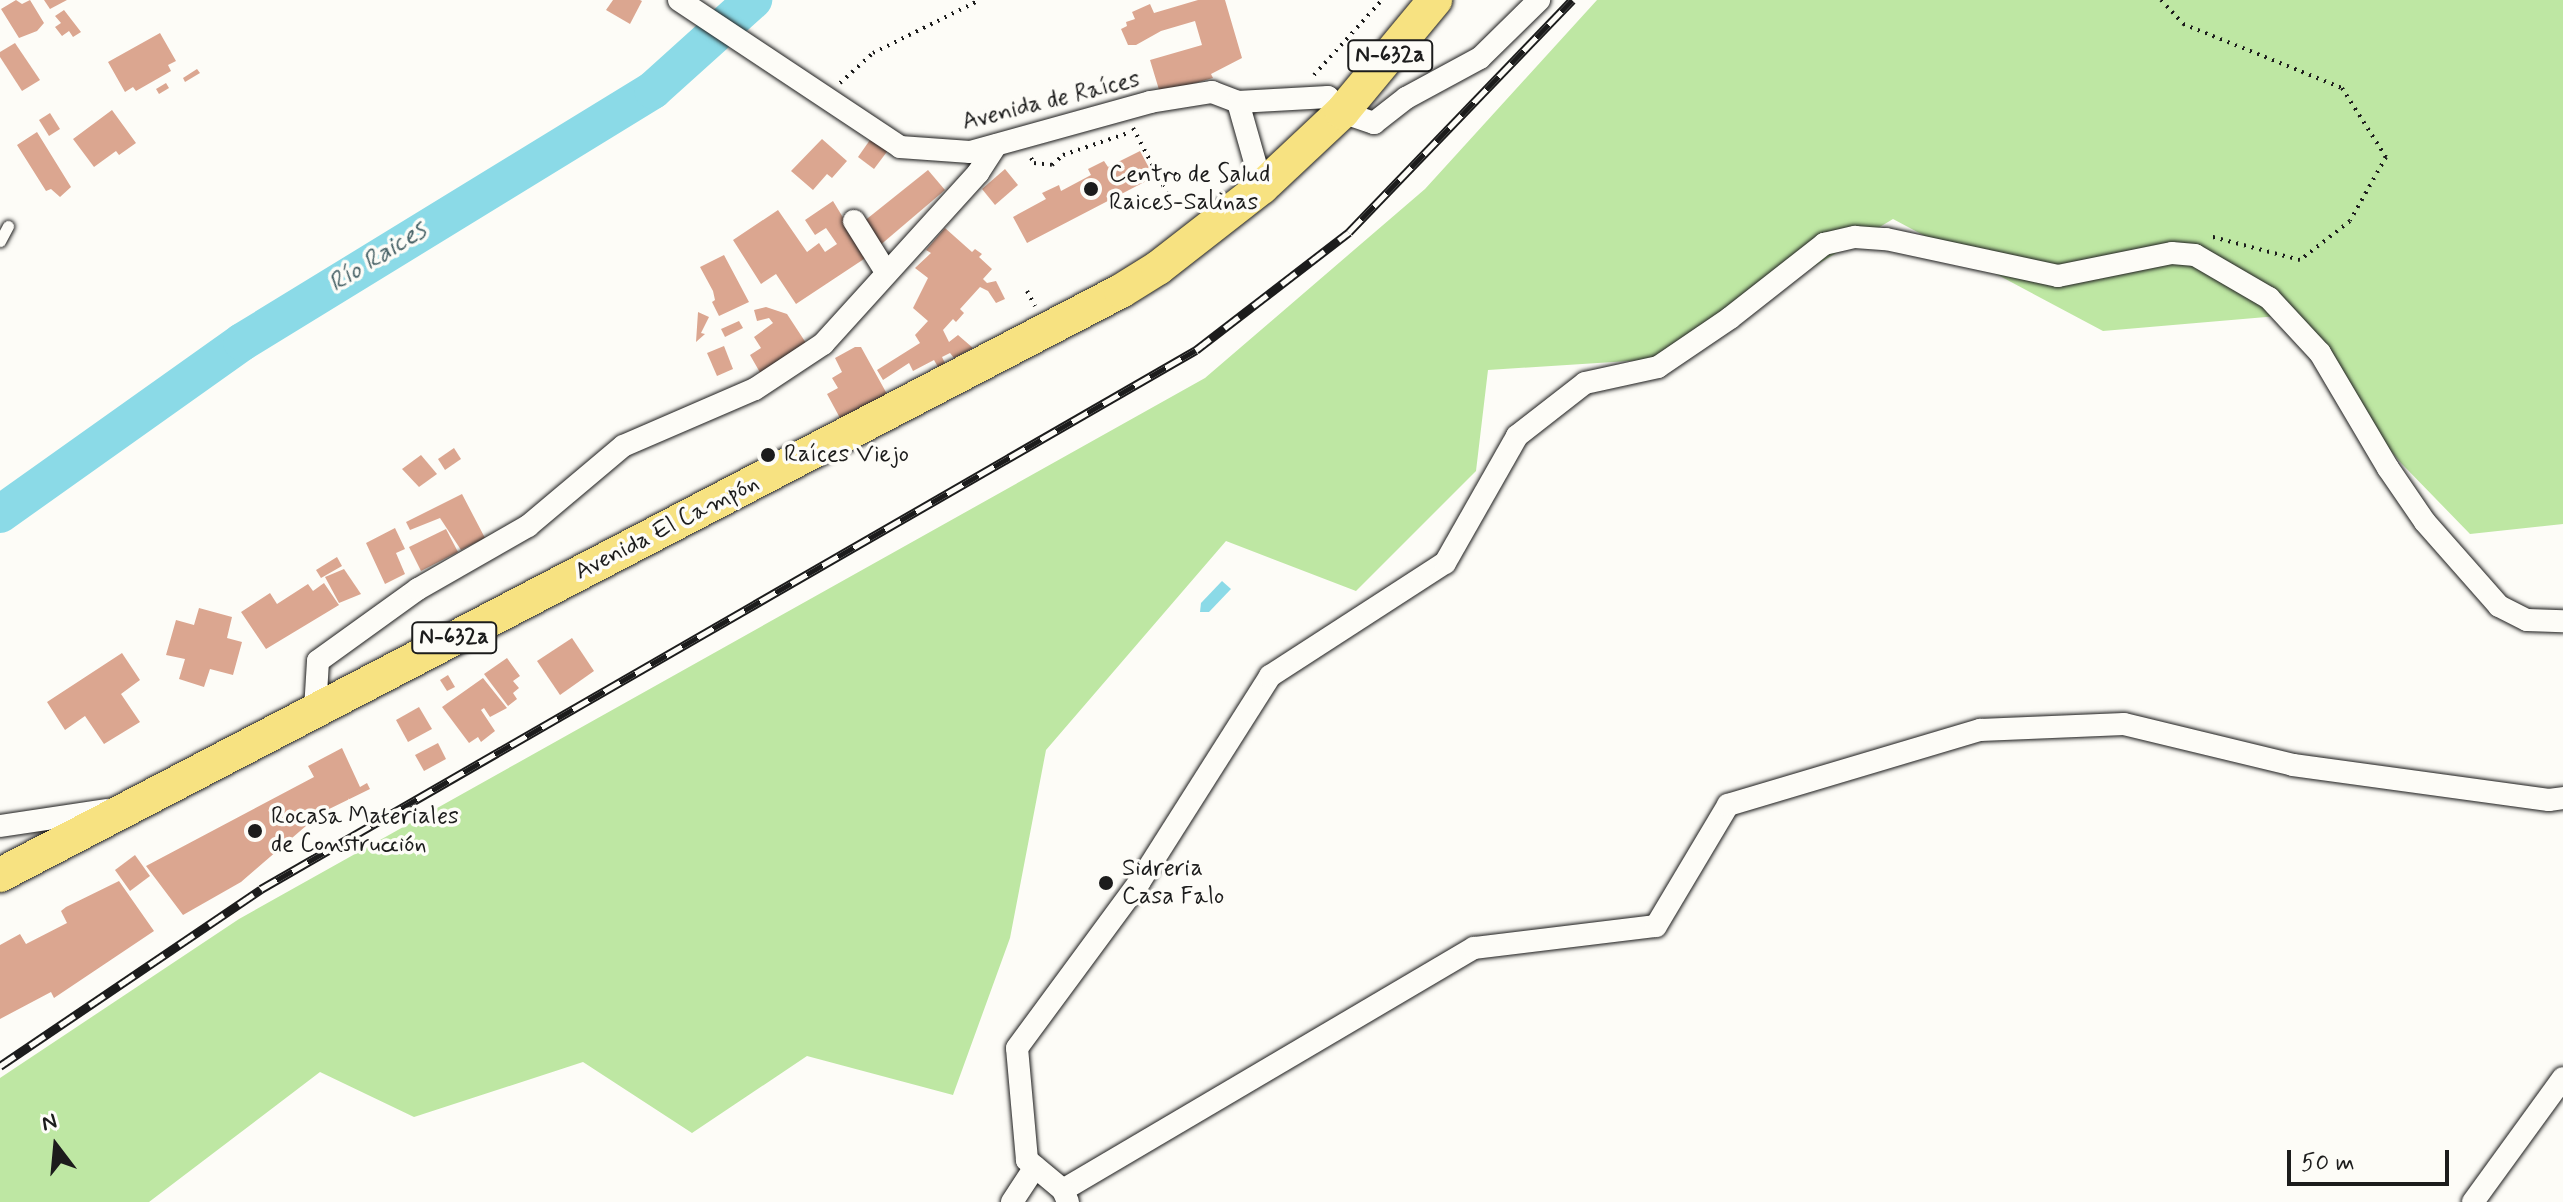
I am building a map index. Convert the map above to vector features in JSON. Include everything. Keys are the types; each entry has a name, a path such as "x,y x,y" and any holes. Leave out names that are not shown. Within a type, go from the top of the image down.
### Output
{"main road":[{"name":"Avenida El Campón","path":"0,875 1121,291 1180,253 1262,187 1342,112 1435,0"}],"street":[{"name":"Avenida de Raíces","path":"679,0 742,45 900,147 970,152 1150,102 1212,92 1238,102 1328,97 1342,112"},
{"path":"1342,112 1374,123 1406,98 1480,58 1539,0"},
{"path":"1238,102 1262,187"},
{"path":"315,710 318,661 418,589 528,526 623,446 755,389 823,344 978,173 996,145"},
{"path":"854,221 886,272"},
{"path":"2563,621 2527,620 2499,606 2425,522 2388,468 2320,353 2269,298 2195,255 2172,253 2058,276 1886,239 1855,237 1824,244 1730,318 1658,367 1585,383 1517,436 1445,563 1270,676 1140,881 1017,1048 1027,1160 1066,1196 1474,948 1656,926 1728,805 1980,730 2124,724 2293,765 2549,800 2563,798"},
{"path":"0,826 132,806"},
{"path":"2473,1202 2563,1078"},
{"path":"1012,1202 1035,1167"}],"lane":[{"path":"0,241 8,226"}],"path":[{"path":"823,98 873,53 980,0"},
{"path":"1290,100 1382,0"},
{"path":"2161,0 2183,24 2342,88 2386,157 2350,221 2300,260 2201,234 2191,244 2195,255"},
{"path":"1127,116 1167,193"},
{"path":"1034,163 1052,165 1063,155 1134,130"},
{"path":"1027,291 1034,303"}],"green space":[{"path":"1597,0 2563,0 2563,524 2470,534 2401,463 2278,316 2103,331 1893,219 1660,359 1488,370 1476,471 1356,591 1226,541 1046,750 1010,938 953,1095 807,1056 692,1133 583,1062 414,1117 320,1072 149,1202 0,1202 0,1078 239,919 1205,378 1425,189"}],"water":[{"path":"1222,581 1231,589 1209,612 1200,612 1201,603"}],"building":[{"path":"16,0 22,4 30,0 44,23 37,31 19,38 1,9"},
{"path":"44,0 67,0 50,9"},
{"path":"613,0 642,1 630,24 606,10"},
{"path":"1198,0 1225,0 1242,58 1211,74 1213,78 1160,93 1150,60 1202,45 1195,21 1161,31 1136,45 1128,45 1121,29 1127,26 1126,22 1135,19 1132,12 1150,4 1154,13"},
{"path":"64,10 81,32 73,37 69,31 62,36 55,27 61,23 55,16"},
{"path":"160,33 176,61 168,65 171,71 136,91 133,87 125,92 108,62"},
{"path":"15,43 40,80 22,91 0,57 0,52"},
{"path":"197,69 200,73 185,82 183,78"},
{"path":"166,83 169,88 159,94 156,89"},
{"path":"112,110 136,143 119,155 116,151 94,167 73,139"},
{"path":"50,113 60,129 49,136 39,120"},
{"path":"37,132 71,187 60,197 51,189 46,191 17,145"},
{"path":"872,137 889,149 874,169 858,157"},
{"path":"822,139 847,161 832,178 827,174 813,190 791,171"},
{"path":"1140,151 1154,177 1027,243 1013,217 1046,199 1042,193 1059,185 1061,191 1091,175 1088,169 1104,161 1108,167"},
{"path":"1005,169 1018,185 995,205 982,189"},
{"path":"928,170 945,190 878,247 863,222"},
{"path":"833,201 867,257 796,304 776,274 761,284 733,240 778,210 807,252 819,243 825,252 837,244 826,228 815,235 805,220"},
{"path":"945,228 972,252 975,249 982,254 979,257 992,269 983,279 987,283 996,281 1005,299 996,303 988,291 980,287 960,309 964,313 943,330 949,342 958,335 973,348 954,358 950,353 942,357 945,363 938,367 934,360 913,371 909,363 883,380 877,370 920,343 915,335 928,321 913,308 928,278 915,268 931,253 926,250"},
{"path":"724,255 749,302 719,316 712,302 715,300 713,291 700,267"},
{"path":"766,307 787,314 808,346 762,376 750,355 761,348 754,337 773,323 769,318 757,321 754,310"},
{"path":"698,312 709,317 701,333 705,334 696,342"},
{"path":"739,321 743,328 725,337 721,329"},
{"path":"724,346 733,369 717,376 707,353"},
{"path":"861,347 887,394 840,418 827,394 838,388 832,378 842,372 835,358"},
{"path":"454,448 461,459 445,470 438,459"},
{"path":"421,455 437,474 419,487 402,469"},
{"path":"462,494 485,538 461,550 440,518 410,530 406,522"},
{"path":"395,528 405,549 396,553 405,574 385,584 366,543"},
{"path":"446,529 458,552 421,571 409,547"},
{"path":"337,557 342,566 321,578 316,570"},
{"path":"344,569 361,594 339,603 325,577"},
{"path":"324,583 339,605 266,649 241,612 270,593 277,604 308,584 313,591"},
{"path":"199,608 232,617 227,638 242,642 233,675 210,669 204,687 179,679 185,659 166,655 176,620 194,625"},
{"path":"572,638 594,671 560,695 537,661"},
{"path":"122,653 140,680 121,694 140,722 104,744 85,716 65,730 47,702"},
{"path":"507,658 520,676 513,681 519,688 513,693 517,699 508,706 484,674"},
{"path":"448,675 455,687 447,691 440,680"},
{"path":"483,678 507,708 490,717 484,708 481,710 495,731 481,742 478,737 469,743 442,707"},
{"path":"419,707 432,729 408,742 396,720"},
{"path":"438,743 446,759 424,771 415,755"},
{"name":"Rocasa Materiales de Construcción","path":"342,748 360,787 367,783 370,789 321,813 241,882 183,915 146,866 314,777 308,766"},
{"path":"135,855 150,876 130,891 115,870"},
{"path":"119,881 154,931 54,998 51,992 0,1019 0,945 20,934 26,944 67,923 61,911"}],"waterway":[{"name":"Río Raices","path":"0,514 242,342 653,90 753,0"}],"railway":[{"path":"0,1066 261,889 1196,350 1349,232 1572,0"}],"place":[{"name":"Centro de Salud Raices-Salinas","path":"1091,189"},
{"name":"Raíces Viejo","path":"768,455"},
{"name":"Rocasa Materiales de Construcción","path":"255,831"},
{"name":"Sidreria Casa Falo","path":"1106,883"}]}
